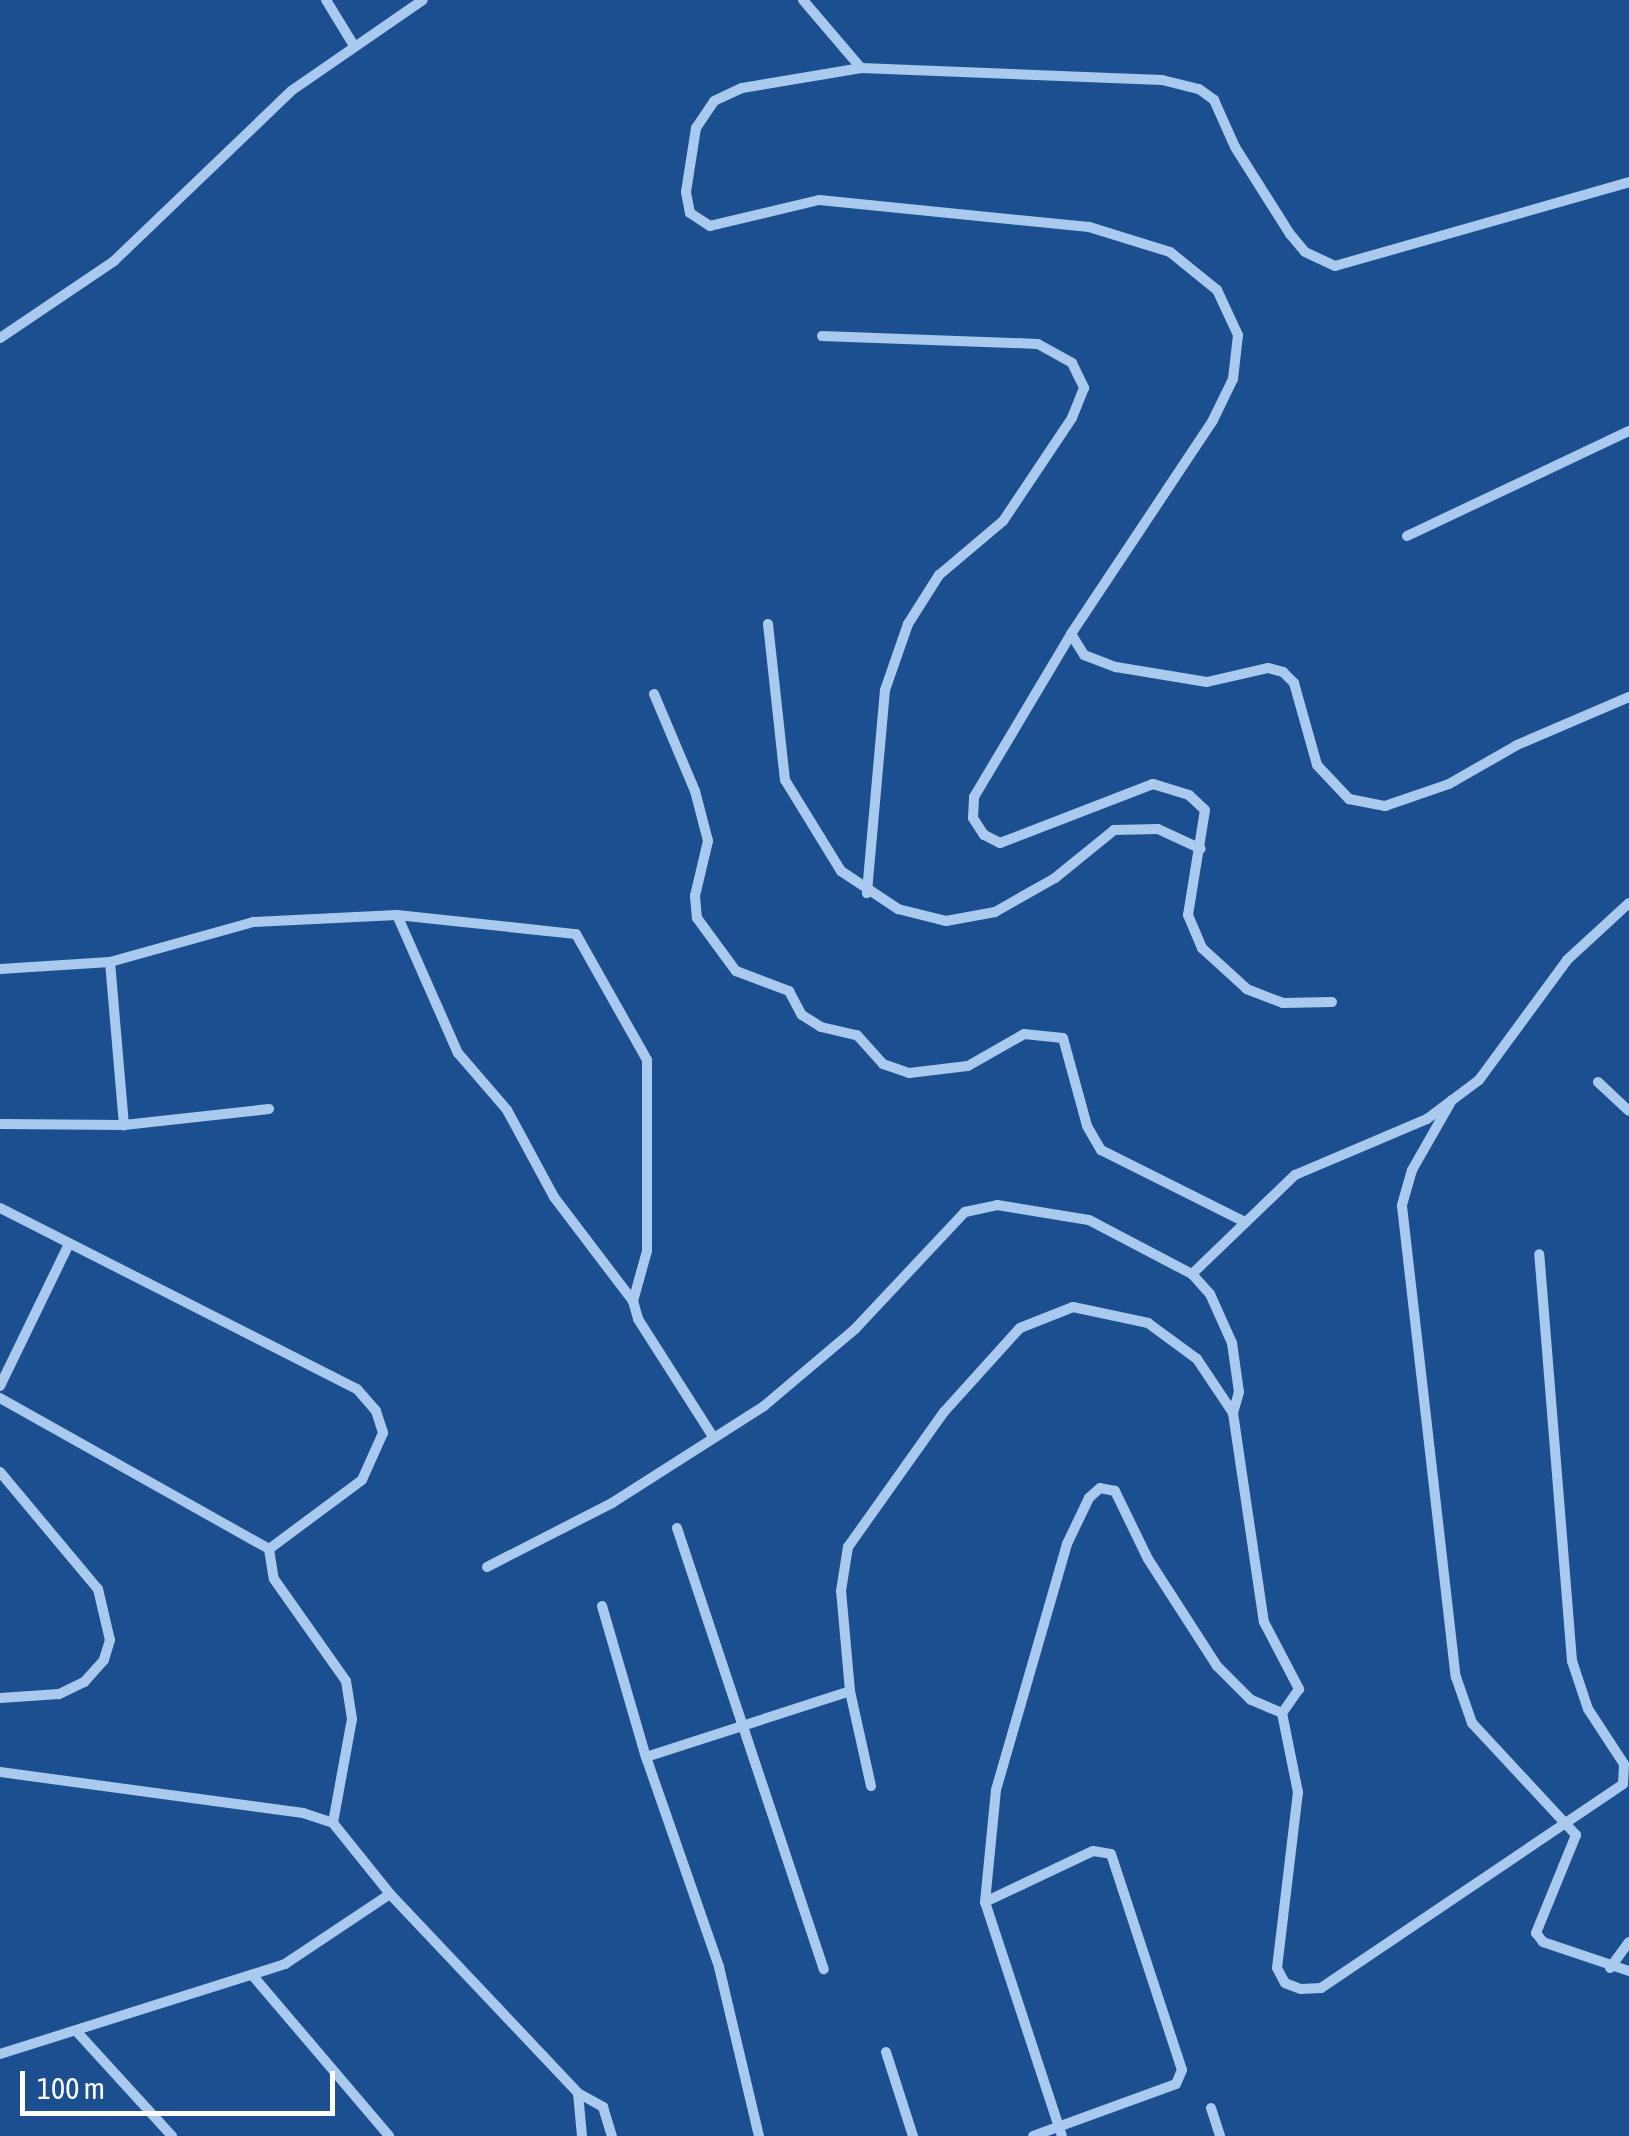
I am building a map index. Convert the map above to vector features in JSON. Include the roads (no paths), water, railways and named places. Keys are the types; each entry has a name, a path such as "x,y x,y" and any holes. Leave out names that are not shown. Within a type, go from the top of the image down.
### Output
{"street":[{"path":"326,0 353,44"},
{"path":"0,338 114,261 291,90 353,44 423,0"},
{"path":"803,0 861,68"},
{"path":"1332,1002 1283,1003 1247,989 1202,948 1188,915 1205,810 1188,796 1153,784 1000,843 984,835 973,818 974,797 1071,634 1213,420 1232,379 1238,335 1217,290 1200,271 1170,252 1090,227 818,200 710,226 690,214 686,192 696,128 714,100 742,88 861,68 1162,80 1199,88 1214,100 1234,147 1290,234 1319,261 1336,266 1629,182"},
{"path":"822,336 1038,344 1072,363 1084,388 1072,418 1003,521 939,575 908,624 885,690 867,893"},
{"path":"1407,536 1629,431"},
{"path":"768,624 785,780 841,871 867,893 898,909 946,921 995,912 1055,878 1114,830 1158,829 1201,849"},
{"path":"1071,634 1084,655 1116,667 1207,682 1268,668 1283,672 1294,683 1317,765 1349,799 1385,806 1450,784 1517,745 1629,697"},
{"path":"654,694 695,791 708,840 695,896 697,918 736,970 789,992 802,1015 821,1028 857,1034 882,1064 910,1073 968,1066 1024,1034 1064,1038 1087,1126 1101,1150 1245,1222"},
{"path":"1192,1274 1295,1176 1427,1120 1479,1080 1567,960 1629,903"},
{"path":"397,914 458,1053 506,1110 554,1198 633,1301 638,1319 712,1435"},
{"path":"0,969 110,962 253,922 397,914 562,931 586,943 647,1060 647,1251 633,1301"},
{"path":"110,962 124,1125"},
{"path":"1598,1082 1629,1111"},
{"path":"1452,1100 1412,1170 1402,1206 1456,1677 1472,1724 1578,1842 1543,1904 1536,1934 1610,1968 1629,1971"},
{"path":"0,1124 124,1125 269,1109"},
{"path":"487,1567 612,1502 712,1435 764,1406 855,1330 965,1212 1032,1206 1089,1220 1192,1274 1210,1294 1232,1343 1240,1392 1232,1413"},
{"path":"0,1208 357,1389 376,1411 384,1433 362,1480 269,1550"},
{"path":"0,1386 69,1244"},
{"path":"1282,1713 1298,1792 1277,1968 1284,1983 1321,1988 1618,1790 1626,1770 1588,1709 1572,1661 1539,1254"},
{"path":"871,1786 850,1691 840,1591 848,1547 944,1412 1020,1328 1072,1307 1148,1323 1197,1358 1232,1413 1264,1622 1297,1676 1294,1701 1282,1713"},
{"path":"0,1398 269,1550"},
{"path":"0,1472 98,1589 110,1640 104,1660 84,1682 59,1694 0,1698"},
{"path":"1060,2132 985,1902 996,1790 1067,1544 1100,1488 1115,1491 1123,1502 1148,1559 1218,1666 1261,1707 1282,1713"},
{"path":"677,1528 824,1968"},
{"path":"269,1550 274,1579 346,1681 352,1719 333,1823"},
{"path":"602,1606 646,1758 719,1966 759,2136"},
{"path":"646,1758 850,1691"},
{"path":"0,1772 303,1813 333,1823 390,1894 578,2093 603,2108 612,2136"},
{"path":"985,1902 1093,1851 1116,1860 1182,2075 1176,2084 1060,2132 1033,2136"},
{"path":"0,2054 285,1964 390,1894"},
{"path":"1610,1968 1629,1942"},
{"path":"253,1976 389,2136"},
{"path":"77,2032 172,2136"},
{"path":"886,2052 914,2136"},
{"path":"578,2093 582,2136"},
{"path":"1211,2108 1220,2136"}]}
